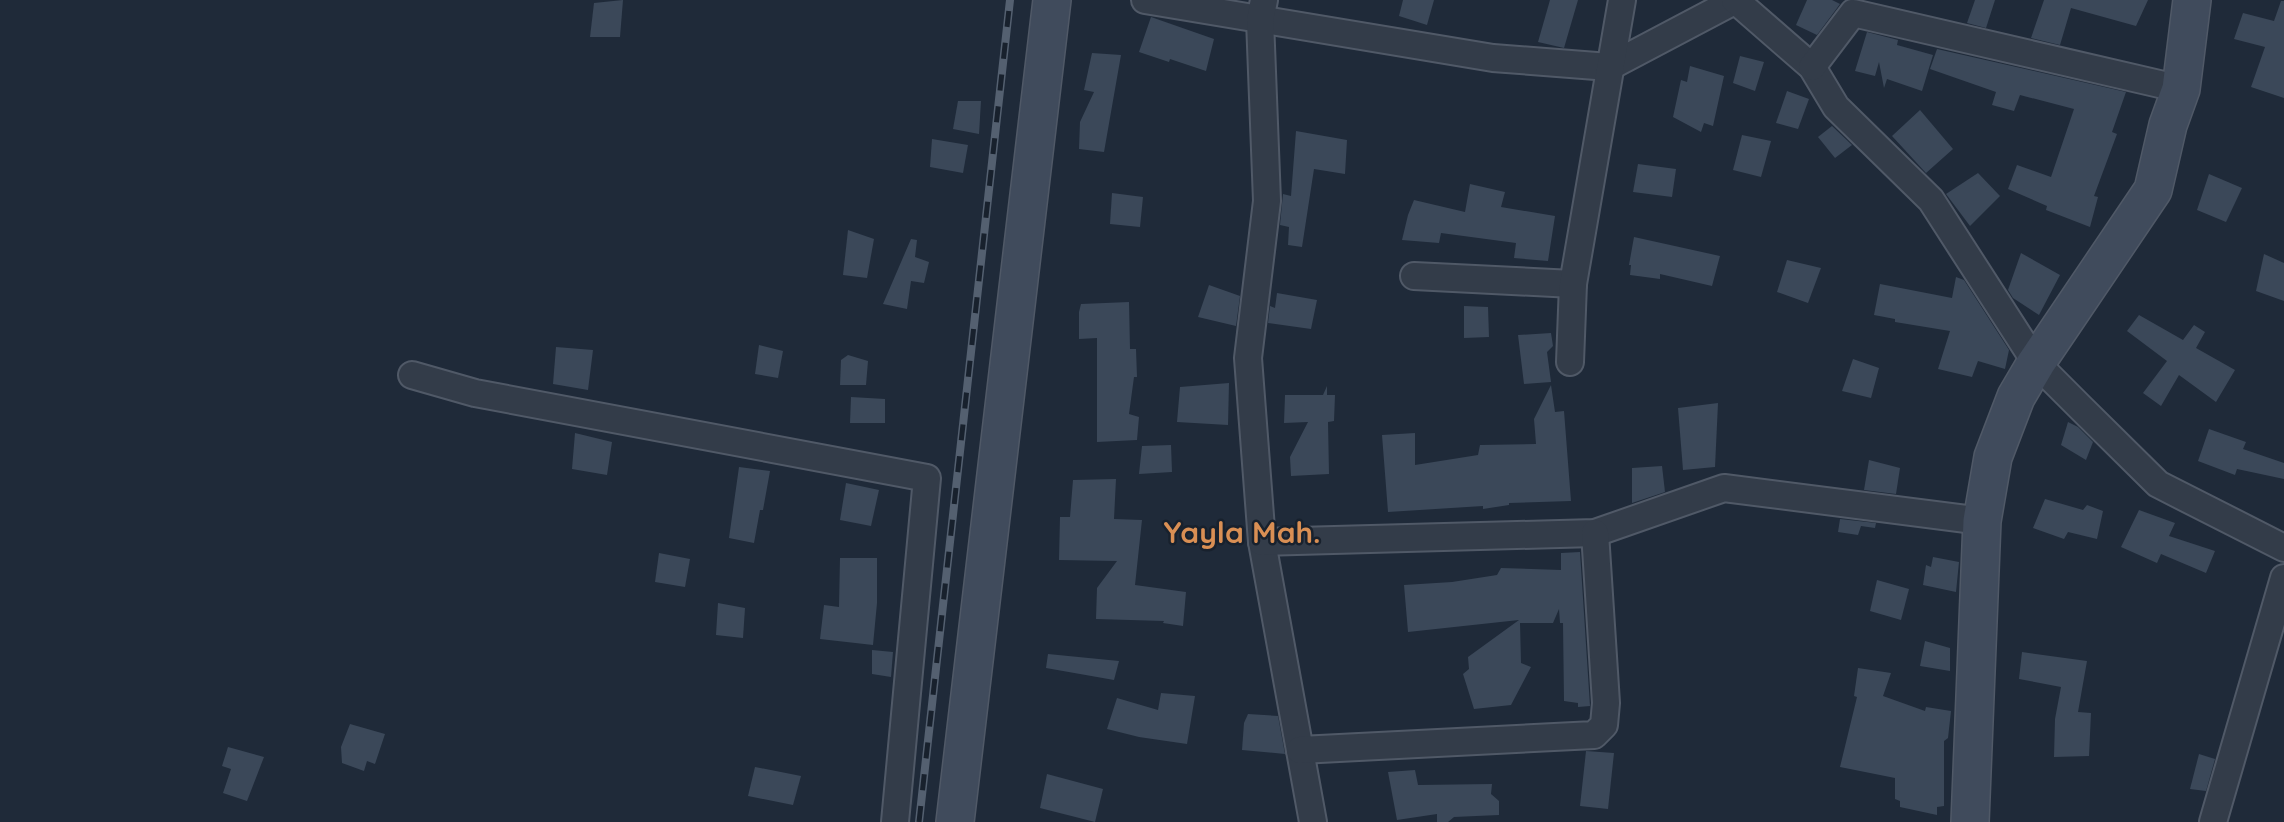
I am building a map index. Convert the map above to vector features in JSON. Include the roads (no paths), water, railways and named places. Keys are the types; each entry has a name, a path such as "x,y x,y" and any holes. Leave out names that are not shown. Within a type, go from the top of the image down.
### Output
{"main road":[{"path":"955,822 1052,0"},
{"path":"1970,822 1982,521 1993,457 2016,397 2036,363 2153,190 2168,125 2180,89 2192,0"}],"street":[{"path":"1145,0 1262,10 1493,58 1609,67 1736,0 1812,67 1836,107 1931,200 2036,363 2158,484 2284,548"},
{"path":"1570,362 1573,284 1622,0"},
{"path":"1262,10 1267,201 1248,358 1262,542 1312,822"},
{"path":"1812,67 1853,13 2180,89"},
{"path":"1414,276 1573,284"},
{"path":"412,375 475,393 928,478 895,822"},
{"path":"1262,542 1595,533 1724,488 1982,521"},
{"path":"1300,750 1594,735 1604,725 1606,704 1595,533"},
{"path":"2213,822 2284,578"}],"railway":[{"path":"919,822 1010,0"}],"district":[{"name":"Yayla Mah.","path":"1242,532"}]}
